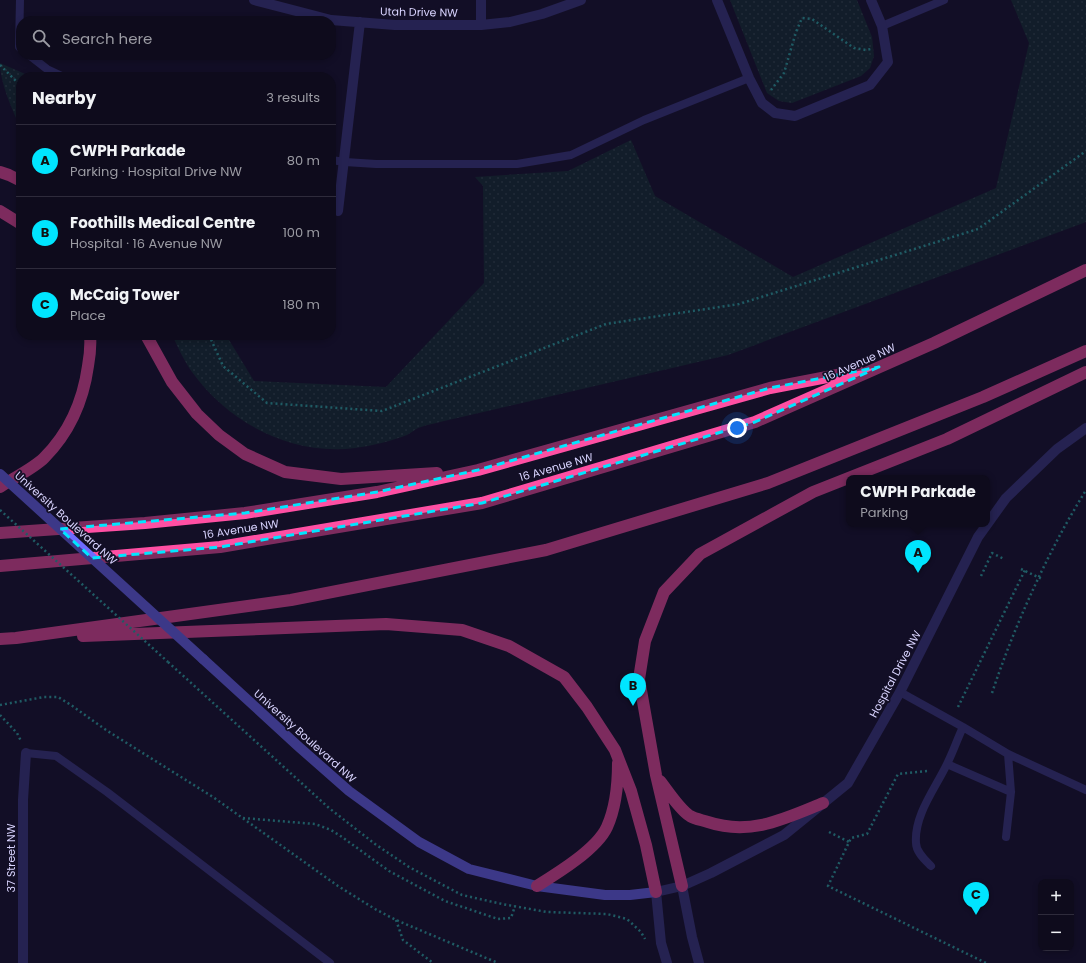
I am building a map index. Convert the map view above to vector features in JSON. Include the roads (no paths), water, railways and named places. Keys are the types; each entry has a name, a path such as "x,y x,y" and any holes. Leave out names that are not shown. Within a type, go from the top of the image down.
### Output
{"highway":[{"path":"0,172 16,178"},
{"path":"0,211 16,221"},
{"name":"16 Avenue NW","path":"0,566 220,547 482,502 756,422 934,344 1086,270"},
{"path":"0,487 43,459 63,436 80,404 88,367 90,340"},
{"path":"149,340 172,382 197,414 213,430 245,454 285,472 341,479 478,470"},
{"path":"16,638 291,600 546,550 768,483 983,397 1086,351"},
{"path":"0,533 145,523 245,513 377,492 478,470 770,388 879,367"},
{"path":"857,475 947,439 1086,372"},
{"path":"682,886 656,776 639,679 645,641 664,592 700,554 814,492 846,479"},
{"path":"0,639 386,624 462,630 509,646 564,677 587,707 615,750 633,798 646,845 656,892"},
{"path":"537,886 562,870 588,850 599,839 607,827 618,783 618,758"},
{"path":"656,776 674,800 690,816 728,827 753,827 785,818 823,803"}],"street":[{"name":"Utah Drive NW","path":"254,0 316,16"},
{"path":"480,0 481,25"},
{"name":"Utah Drive NW","path":"336,20 395,25 481,25 510,22 542,14 581,0"},
{"path":"717,0 749,78 762,103 775,113 795,116 870,85 888,62 882,26 871,0"},
{"path":"338,211 345,162 360,22"},
{"name":"Hospital Drive NW","path":"990,520 1006,498 1057,449 1086,428"},
{"name":"University Boulevard NW","path":"0,474 349,791 419,842 469,869 537,886 604,895 630,895 656,892"},
{"name":"Hospital Drive NW","path":"656,892 682,886 711,873 784,835 848,783 900,692 978,537 985,527"},
{"name":"37 Street NW","path":"25,962 23,800 26,753"},
{"path":"682,886 699,963"},
{"path":"656,892 662,944 667,963"}],"lane":[{"path":"20,0 20,16"},
{"path":"882,26 944,0"},
{"path":"35,60 53,72"},
{"path":"336,161 383,164 517,164 571,155 644,120 749,78"},
{"path":"900,692 1008,754 1086,790"},
{"path":"931,866 919,853 916,845 917,824 947,764 963,727"},
{"path":"26,753 56,756 107,792 330,963"},
{"path":"1006,837 1012,792 1008,754"},
{"path":"947,764 1012,792"}],"place":[{"name":"CWPH Parkade","path":"918,573"},
{"name":"Foothills Medical Centre","path":"633,706"},
{"name":"McCaig Tower","path":"976,915"}]}
